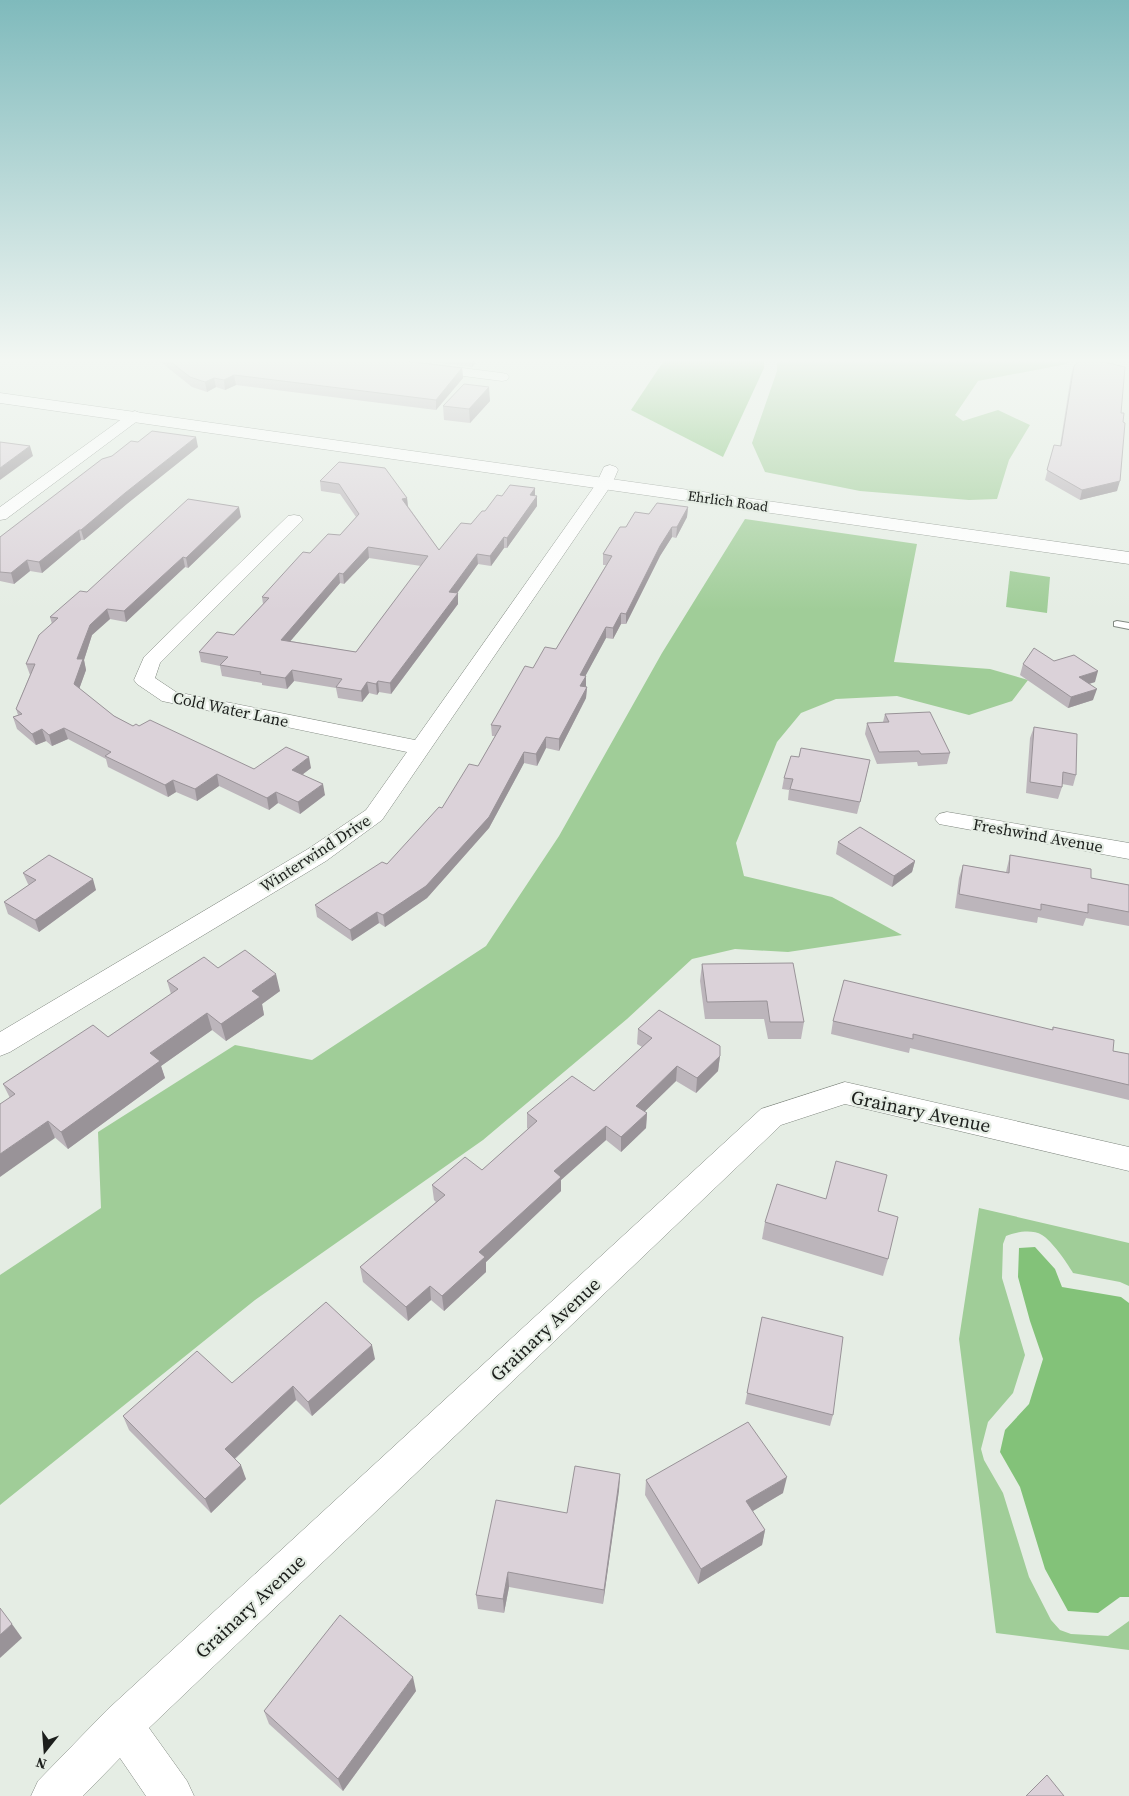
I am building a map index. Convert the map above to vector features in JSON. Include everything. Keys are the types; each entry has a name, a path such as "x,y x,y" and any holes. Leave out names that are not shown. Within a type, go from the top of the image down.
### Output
{"main road":[{"name":"Ehrlich Road","path":"342,443 607,477 1031,527"},
{"name":"Ehrlich Road","path":"385,443 1129,558"}],"street":[{"path":"0,515 98,443"},
{"name":"Winterwind Drive","path":"0,1045 317,856 374,815 607,477"},
{"name":"Cold Water Lane","path":"294,520 151,661 144,680 169,697 421,748"},
{"name":"Freshwind Avenue","path":"947,819 1129,851"},
{"name":"Grainary Avenue","path":"53,1796 122,1725 771,1117 845,1093 1129,1159"},
{"path":"122,1725 172,1796"}],"lane":[{"path":"1117,624 1129,626"}],"shaded area":[{"path":"695,443 730,443 723,457"},
{"path":"752,443 1019,443 1009,460 997,499 969,500 860,491 765,472"},
{"path":"745,519 917,544 894,662 990,669 1028,680 1012,701 969,715 897,696 836,699 801,713 777,742 736,843 744,876 832,897 902,935 788,952 735,949 692,959 627,1019 483,1140 255,1300 0,1505 0,1275 101,1208 98,1132 235,1045 312,1060 486,946 559,836 662,653"},
{"path":"1010,571 1050,577 1047,613 1006,607"},
{"path":"979,1208 1129,1243 1129,1286 1120,1282 1073,1273 1055,1247 1038,1233 1024,1232 1006,1236 1003,1244 1002,1278 1025,1355 1013,1393 988,1422 981,1449 984,1460 1003,1493 1029,1577 1051,1620 1060,1630 1071,1634 1108,1636 1129,1621 1129,1650 996,1633 959,1339"},
{"path":"1035,1247 1055,1269 1062,1287 1121,1297 1129,1303 1129,1597 1120,1597 1098,1613 1068,1611 1045,1569 1020,1487 1000,1452 1005,1430 1029,1404 1043,1359 1018,1277 1019,1248"}],"building":[{"path":"0,443 30,446 0,468"},
{"path":"129,443 189,443 39,562 27,560 11,573 0,572 0,537 102,459 112,456"},
{"path":"1062,443 1123,443 1120,481 1082,490 1047,470 1054,445 1061,446"},
{"path":"339,462 385,468 407,498 402,499 439,550 461,523 471,524 482,511 485,511 497,495 502,496 510,485 535,488 530,495 537,496 507,538 504,537 490,556 477,554 449,592 458,593 390,683 378,681 376,684 367,682 361,691 336,687 342,679 292,670 285,678 260,674 261,672 220,665 228,657 199,652 217,632 234,635 269,598 262,597 303,552 310,553 328,534 340,535 359,514 339,484 320,481","holes":["368,547 428,556 356,652 281,640 339,573 343,574"]},
{"path":"188,499 239,507 186,558 183,557 124,611 107,609 90,625 77,659 83,659 74,684 114,716 133,726 136,724 139,726 150,720 254,769 286,747 309,757 292,770 323,784 298,802 276,792 267,798 217,774 195,789 173,780 165,785 105,756 111,752 64,728 49,735 42,729 32,734 13,717 22,714 16,709 35,664 26,664 39,635 58,618 50,617 80,591 87,592"},
{"path":"657,503 688,507 677,527 672,527 660,546 626,614 621,613 613,628 606,627 580,675 586,676 580,686 587,687 559,739 546,737 536,754 524,752 489,817 426,886 383,915 377,912 350,930 315,905 382,862 387,864 439,807 442,808 469,764 478,766 501,726 491,725 525,666 533,668 545,647 556,649 612,556 603,554 620,527 626,527 635,512 649,514"},
{"path":"1034,648 1054,661 1074,655 1098,671 1079,677 1097,689 1071,697 1023,664"},
{"path":"930,712 950,753 921,754 919,751 879,752 867,723 889,722 885,714"},
{"path":"1034,727 1077,734 1076,775 1063,772 1062,787 1030,782"},
{"path":"801,748 870,760 860,802 790,789 793,779 784,778 791,756 799,757"},
{"path":"860,827 915,861 894,876 838,842"},
{"path":"49,855 93,879 35,920 4,902 36,880 23,873"},
{"path":"1010,855 1091,869 1091,878 1129,885 1129,912 1088,904 1088,913 1041,904 1041,910 959,894 963,865 1009,873"},
{"path":"245,950 276,974 252,991 260,997 221,1024 207,1013 150,1053 160,1061 61,1132 48,1121 0,1154 0,1104 15,1094 3,1084 93,1025 108,1037 178,989 167,981 204,957 218,968"},
{"path":"793,963 804,1022 770,1022 767,1001 707,1002 702,964"},
{"path":"844,980 1053,1030 1053,1027 1114,1040 1113,1051 1129,1054 1129,1085 913,1034 913,1039 833,1021"},
{"path":"659,1010 720,1046 720,1056 697,1078 677,1066 636,1106 647,1113 621,1137 606,1126 554,1171 561,1177 479,1252 485,1257 442,1296 430,1286 406,1307 360,1267 445,1195 432,1185 465,1157 482,1170 537,1121 527,1113 572,1076 594,1091 652,1038 638,1029"},
{"path":"836,1161 887,1175 878,1211 898,1217 888,1259 765,1222 777,1184 826,1199"},
{"path":"326,1302 372,1345 308,1402 293,1386 225,1449 241,1465 205,1499 123,1416 197,1351 232,1383"},
{"path":"762,1317 843,1337 833,1415 747,1393"},
{"path":"748,1422 787,1477 746,1501 765,1530 701,1569 646,1480"},
{"path":"575,1466 620,1474 604,1590 508,1572 503,1599 476,1595 496,1500 567,1513"},
{"path":"0,1608 12,1624 0,1635"},
{"path":"340,1615 413,1677 338,1779 264,1711"},
{"path":"1047,1775 1064,1796 1026,1796"}]}
